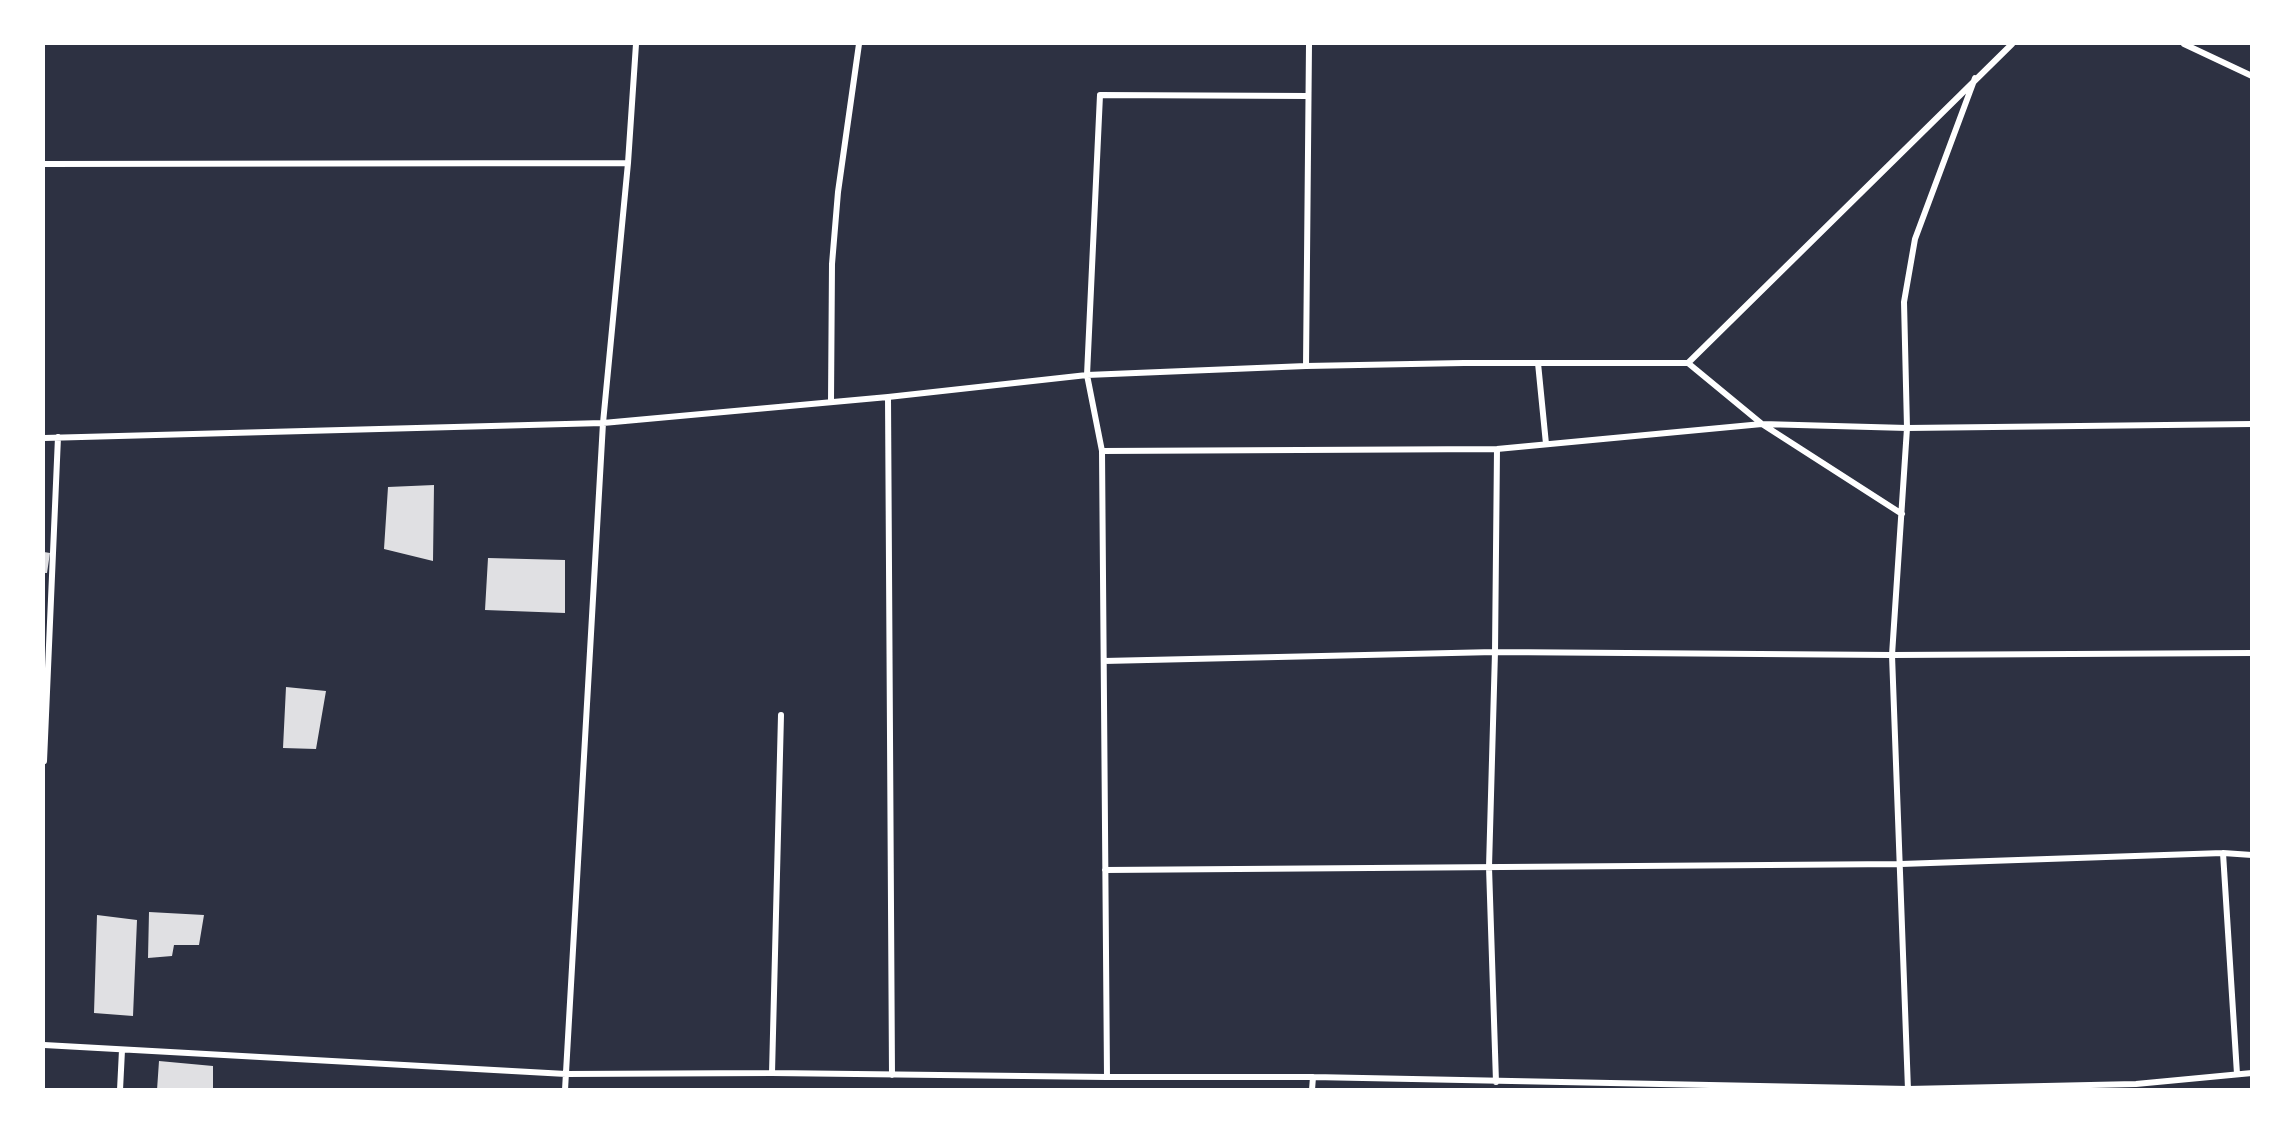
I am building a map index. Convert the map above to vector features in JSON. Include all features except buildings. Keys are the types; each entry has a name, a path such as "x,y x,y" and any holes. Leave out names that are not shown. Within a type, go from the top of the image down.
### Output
{"street":[{"path":"566,1089 603,423 628,163 636,44"},
{"path":"831,401 834,233 859,44"},
{"path":"1306,366 1310,44"},
{"path":"1688,363 2012,44"},
{"path":"2184,44 2252,76"},
{"path":"1908,1089 1892,655 1907,428 1904,302 1915,239 1975,78"},
{"path":"1107,1077 1102,451 1087,375 1100,95 1308,96"},
{"path":"44,164 628,163"},
{"path":"1538,363 1546,444"},
{"path":"44,438 603,423 888,397 1087,375 1306,366 1688,363 1762,424 1902,514"},
{"path":"888,397 892,1075"},
{"path":"1102,451 1497,449 1762,424 1907,428 2252,424"},
{"path":"44,761 58,437"},
{"path":"1496,1082 1489,867 1496,652 1497,449"},
{"path":"1104,661 1496,652 1892,655 2252,653"},
{"path":"772,1072 781,715"},
{"path":"1105,870 1901,864 2223,853 2252,855"},
{"path":"2223,853 2237,1074"},
{"path":"44,1045 566,1074 772,1072 1107,1077 1313,1077 1908,1089 2136,1087 2252,1073"},
{"path":"120,1089 122,1050"},
{"path":"1312,1089 1313,1077"}]}
